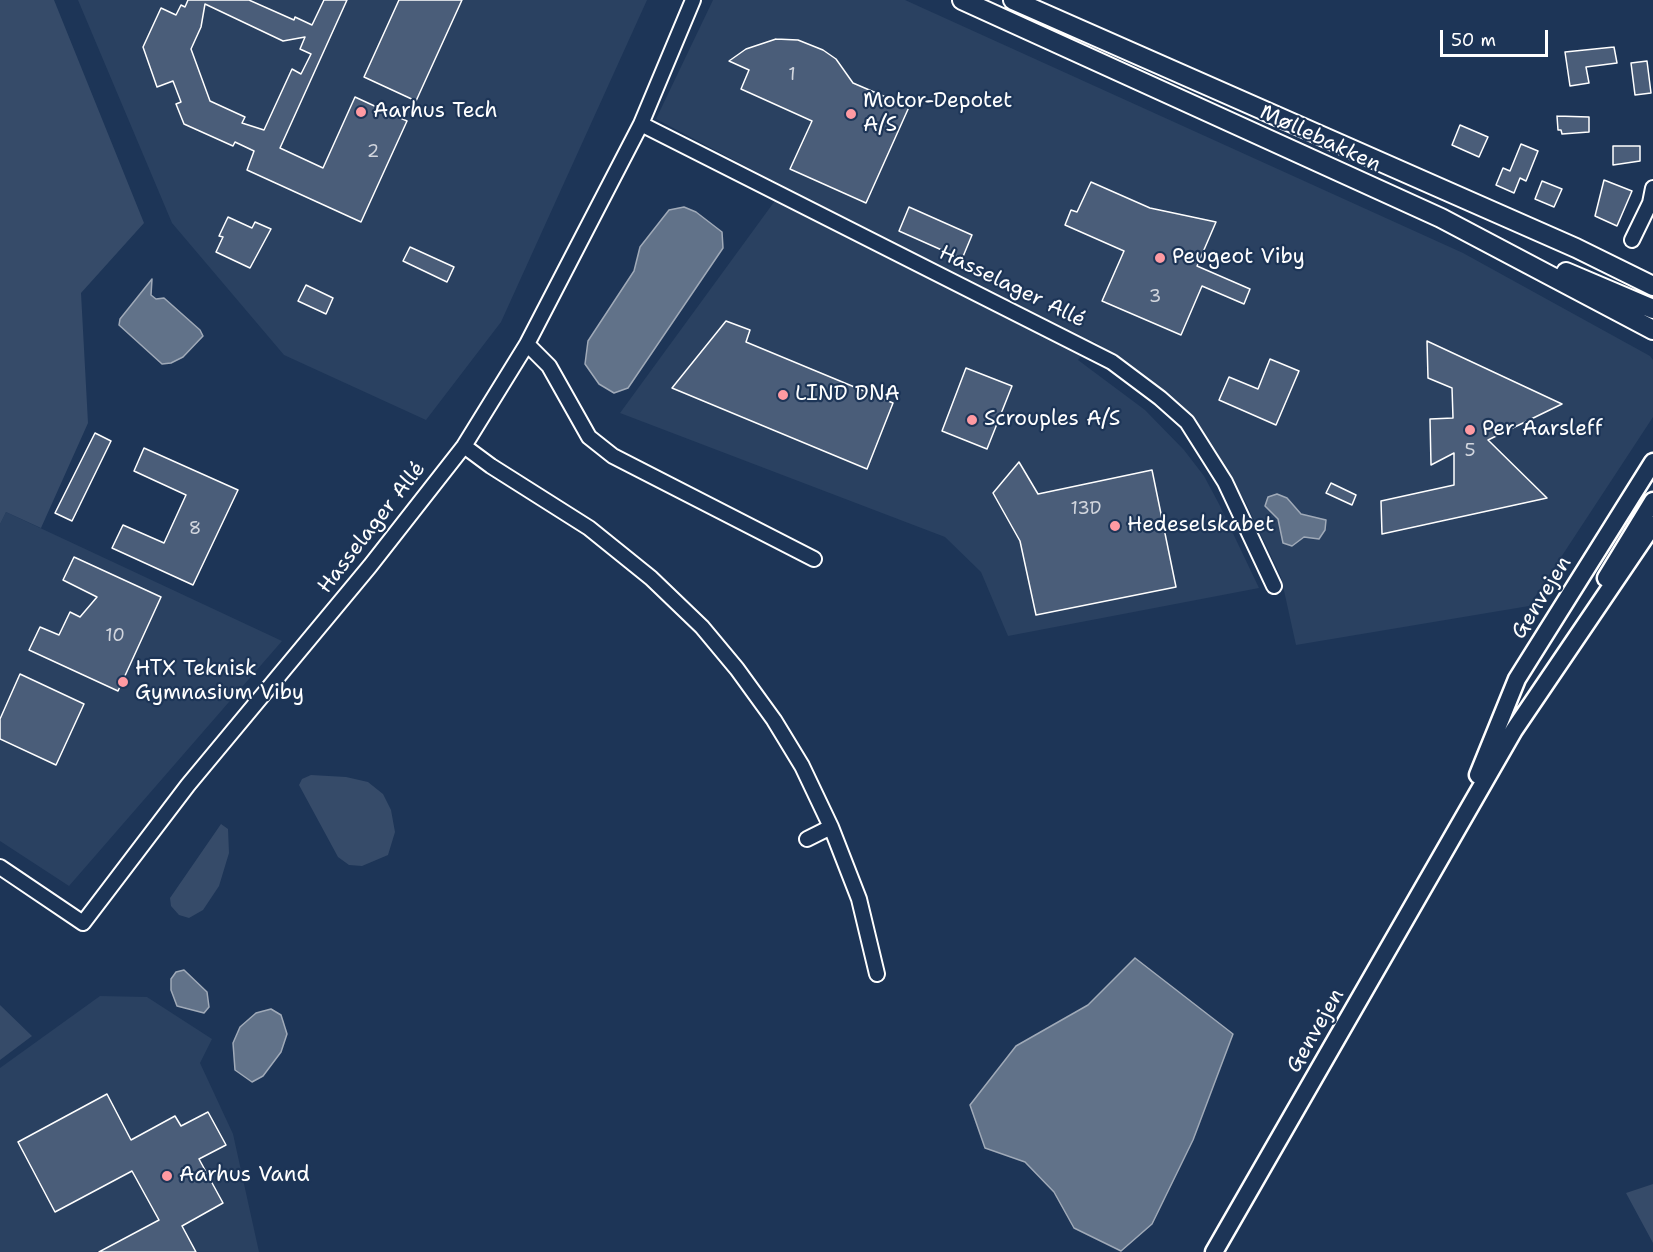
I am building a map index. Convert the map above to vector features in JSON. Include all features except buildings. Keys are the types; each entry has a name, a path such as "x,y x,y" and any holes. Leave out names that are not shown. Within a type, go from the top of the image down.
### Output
{"main road":[{"name":"Møllebakken","path":"962,0 1467,232 1653,330"},
{"name":"Møllebakken","path":"1012,0 1576,248 1653,286"},
{"path":"1467,232 1653,309"}],"street":[{"name":"Hasselager Allé","path":"0,867 83,923 188,785 370,566 464,446 527,344 641,124 682,32 693,0"},
{"name":"Hasselager Allé","path":"682,32 700,0"},
{"name":"Hasselager Allé","path":"641,124 1112,362 1161,398 1186,422 1225,482 1274,586"},
{"path":"1632,240 1650,203 1653,188"},
{"path":"527,344 549,366 589,437 613,456 814,559"},
{"path":"464,446 491,466 589,528 651,578 702,627 774,720 802,766 831,827 859,899 877,974"},
{"name":"Genvejen","path":"1455,832 1517,679 1653,462"},
{"path":"1514,730 1559,648 1653,501"},
{"name":"Genvejen","path":"1214,1252 1514,730 1653,525"},
{"path":"807,839 831,827"}],"shaded area":[{"path":"0,0 54,0 144,223 81,293 88,423 41,528 6,512 0,524"},
{"name":"Aarhus Tech","path":"78,0 647,0 501,322 426,420 284,355 172,223"},
{"path":"713,0 905,0 1463,253 1650,356 1653,360 1653,417 1529,606 1296,645 1281,577 1245,501 1206,439 1179,405 1148,378 1093,341 1078,360 1145,410 1184,450 1204,476 1259,588 1008,636 981,572 945,537 620,413 785,187 656,119"},
{"path":"684,207 696,212 722,232 723,248 628,388 614,393 599,384 585,364 588,341 634,271 640,247 669,210"},
{"path":"152,279 151,295 156,299 164,298 200,330 203,336 183,357 171,363 162,364 119,325 120,319"},
{"path":"1277,494 1287,498 1301,514 1326,520 1325,530 1319,539 1304,537 1292,546 1283,543 1278,519 1265,506 1268,497"},
{"name":"HTX Teknisk Gymnasium Viby","path":"6,512 282,641 69,886 0,841 0,524"},
{"path":"311,775 346,777 368,782 383,794 391,810 395,832 388,855 362,866 349,865 338,857 299,785 302,779"},
{"path":"221,824 228,829 229,853 219,886 203,910 189,918 179,915 171,906 170,898"},
{"path":"1135,958 1233,1034 1193,1140 1152,1224 1121,1251 1074,1228 1054,1192 1025,1162 985,1148 970,1105 1016,1046 1088,1005"},
{"path":"184,970 207,992 209,1007 204,1013 177,1006 171,990 171,979 176,972"},
{"path":"100,996 147,997 212,1039 200,1063 233,1134 259,1252 0,1252 0,1068"},
{"path":"0,1005 32,1036 0,1060"},
{"path":"271,1009 281,1015 287,1034 281,1052 263,1076 252,1082 235,1070 233,1043 240,1027 256,1013"},
{"path":"1653,1184 1653,1243 1626,1193"}],"place":[{"name":"Aarhus Tech","path":"361,112"},
{"name":"Motor-Depotet A/S","path":"851,114"},
{"name":"Peugeot Viby","path":"1160,258"},
{"name":"LIND DNA","path":"783,395"},
{"name":"Scrouples A/S","path":"972,420"},
{"name":"Per Aarsleff","path":"1470,430"},
{"name":"Hedeselskabet","path":"1115,526"},
{"name":"HTX Teknisk Gymnasium Viby","path":"123,682"},
{"name":"Aarhus Vand","path":"167,1176"}]}
